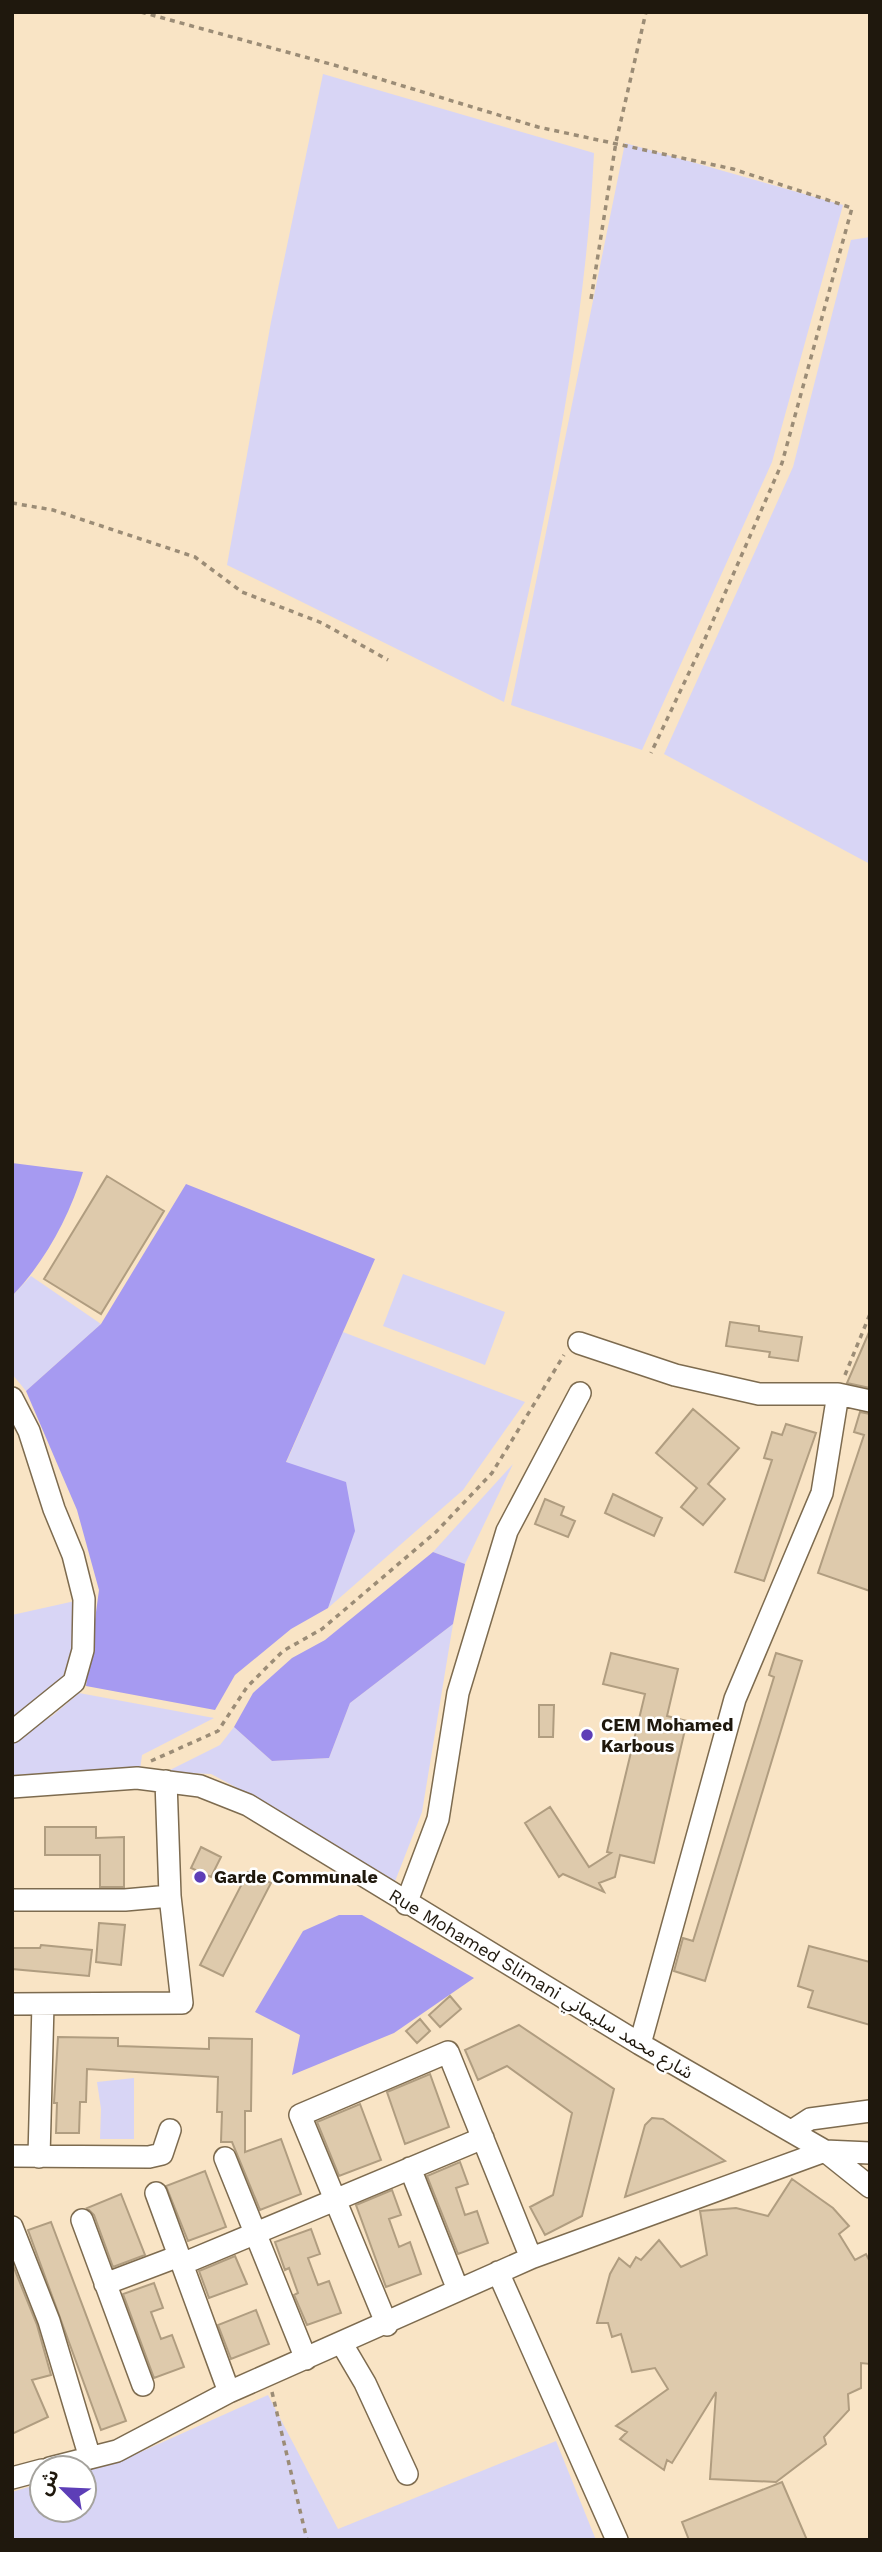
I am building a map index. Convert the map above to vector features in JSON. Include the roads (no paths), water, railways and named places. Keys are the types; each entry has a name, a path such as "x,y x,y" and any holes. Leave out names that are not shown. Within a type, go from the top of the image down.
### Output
{"street":[{"path":"579,1343 675,1375 759,1394 838,1394 870,1401"},
{"path":"406,1904 438,1819 458,1693 506,1531 580,1394"},
{"path":"640,2044 735,1699 822,1493 838,1394"},
{"path":"12,1398 29,1432 54,1509 73,1555 84,1599 83,1650 74,1682 12,1732"},
{"path":"12,2004 182,2003 156,1780"},
{"name":"Rue Mohamed Slimani شارع محمد سليماني","path":"12,1787 156,1780 200,1786 248,1805 406,1904 640,2044 793,2130 825,2151 870,2187"},
{"path":"12,1900 125,1900 170,1896"},
{"path":"39,2157 43,2004"},
{"path":"387,2325 300,2115 448,2052 531,2258"},
{"path":"793,2130 810,2119 870,2110"},
{"path":"12,2156 149,2157 162,2154 170,2130"},
{"path":"105,2284 257,2233 483,2138"},
{"path":"98,2456 117,2451 229,2392 387,2325 531,2258 825,2151 870,2153"},
{"path":"225,2158 306,2359"},
{"path":"410,2168 458,2290"},
{"path":"156,2193 229,2392"},
{"path":"82,2220 143,2385"},
{"path":"12,2227 49,2321 89,2454"},
{"path":"498,2272 617,2540"},
{"path":"342,2344 365,2383 407,2474"}],"place":[{"name":"CEM Mohamed Karbous","path":"587,1735"},
{"name":"Garde Communale","path":"200,1877"}]}
